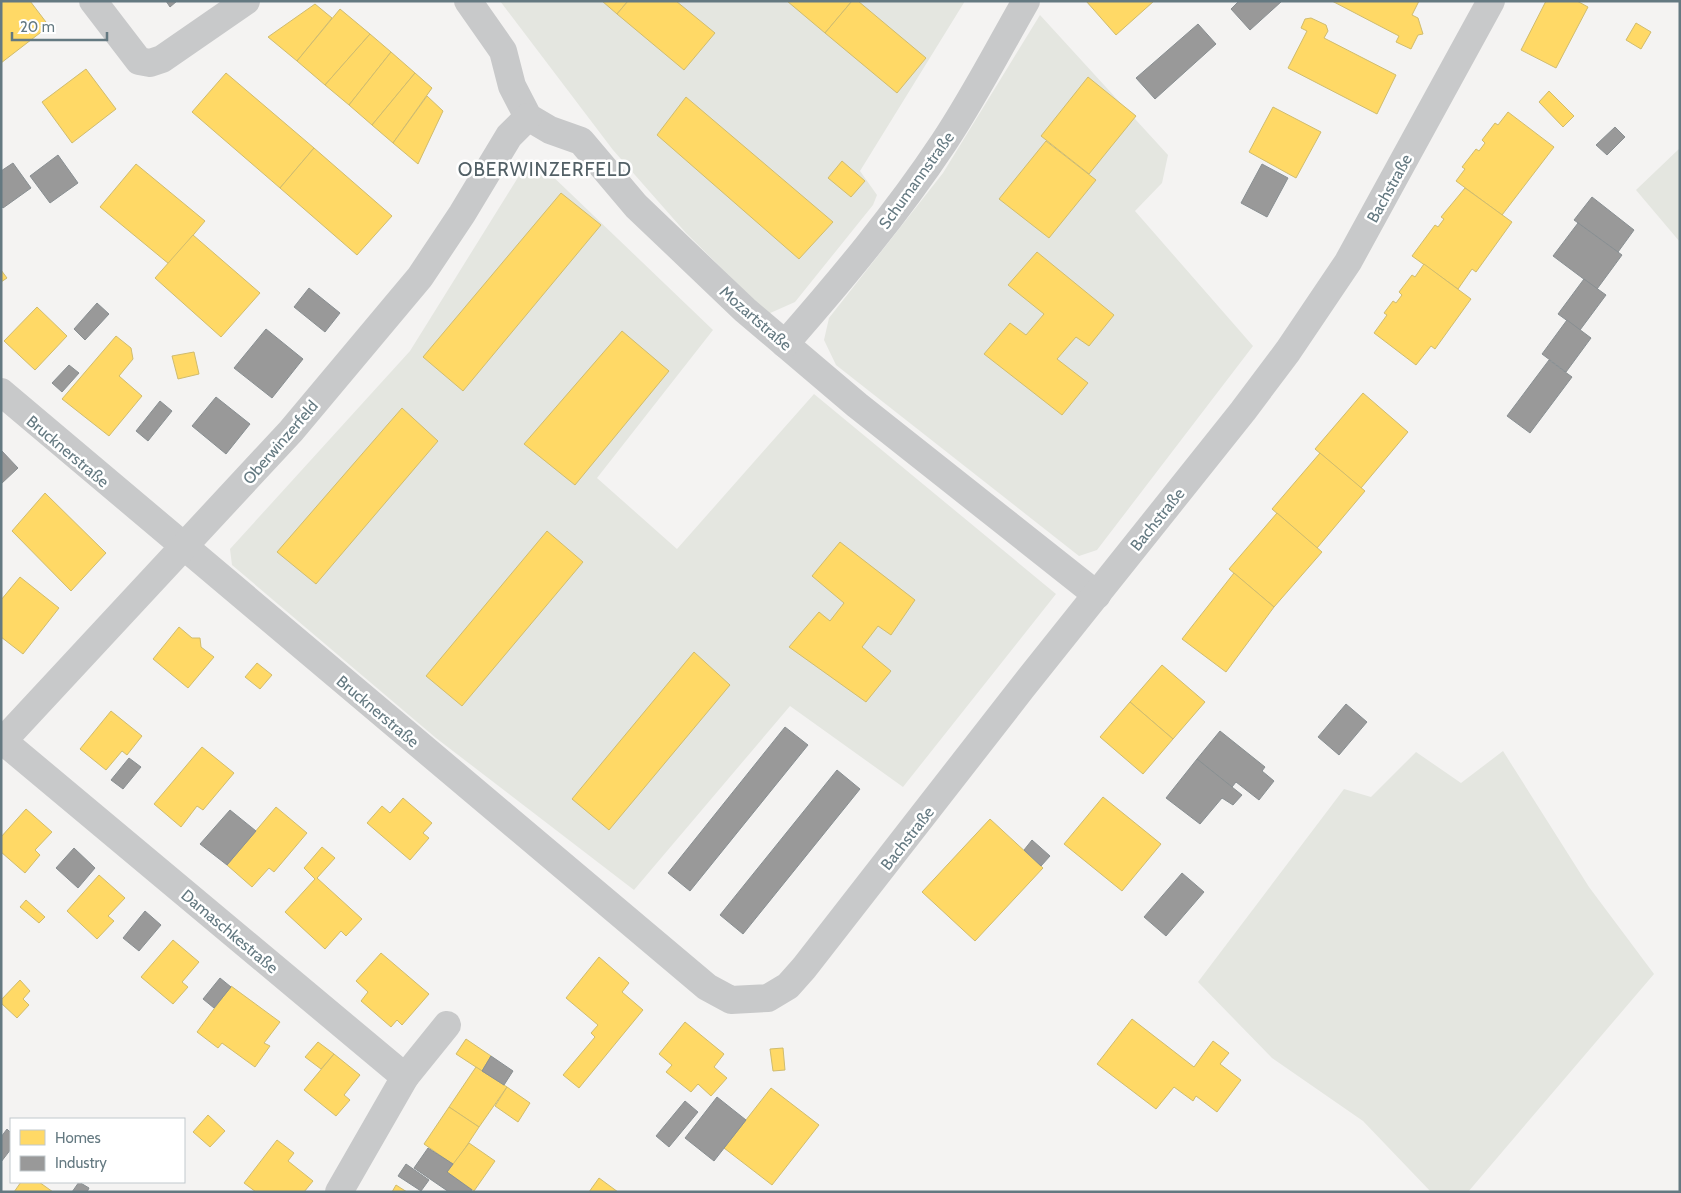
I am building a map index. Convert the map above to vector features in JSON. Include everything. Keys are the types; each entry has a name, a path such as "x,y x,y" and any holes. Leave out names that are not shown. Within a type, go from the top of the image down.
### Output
{"street":[{"path":"93,1 139,61 150,63 162,59 246,1"},
{"path":"468,1 503,51 512,86 528,117"},
{"name":"Schumannstraße","path":"785,344 831,291 922,174 962,114 1026,1"},
{"name":"Bachstraße","path":"768,998 788,986 804,968 1243,411 1313,315 1348,262 1491,1"},
{"name":"Mozartstraße","path":"528,117 550,130 581,141 636,206 745,310 857,405 1097,595"},
{"name":"Oberwinzerfeld","path":"2,742 291,431 404,297 438,252 509,136 528,117"},
{"name":"Brucknerstraße","path":"1,392 707,987 731,1000 768,998"},
{"name":"Damaschkestraße","path":"2,742 405,1077"},
{"path":"339,1192 405,1077 447,1025"}],"shaded area":[{"path":"500,1 965,1 860,171 877,195 873,205 795,302 768,314 686,233 613,150"},
{"path":"1040,15 1168,155 1162,183 1135,211 1253,346 1097,550 1079,556 836,365 824,340 829,318 943,173"},
{"path":"1680,148 1680,242 1636,190"},
{"path":"545,169 713,330 597,478 677,549 814,394 1056,594 903,787 790,706 634,890 436,738 232,565 230,549 410,351 522,171"},
{"path":"1503,751 1589,887 1654,974 1468,1192 1431,1192 1363,1121 1272,1058 1198,982 1344,789 1371,797 1416,752 1461,783"}],"building: Homes":[{"path":"1,1 30,1 49,26 1,63"},
{"path":"602,1 628,1 617,14"},
{"path":"628,1 676,1 715,33 684,70 617,14"},
{"path":"787,1 852,1 825,33"},
{"path":"852,1 858,1 926,58 897,93 825,33"},
{"path":"1086,1 1154,1 1116,35"},
{"path":"1332,1 1419,1 1412,15 1418,18 1423,34 1418,35 1411,49 1396,42 1399,36"},
{"path":"1546,1 1577,1 1588,7 1556,68 1521,50"},
{"path":"315,4 332,18 297,61 268,37"},
{"path":"340,9 370,34 325,85 297,61"},
{"path":"1311,18 1326,25 1328,31 1324,38 1396,75 1377,114 1288,68 1307,31 1301,28 1305,19"},
{"path":"1636,23 1651,32 1641,49 1626,40"},
{"path":"370,34 391,52 349,105 325,85"},
{"path":"391,52 415,73 372,125 349,105"},
{"path":"86,69 116,109 72,143 42,102"},
{"path":"226,73 314,148 280,188 192,112"},
{"path":"415,73 432,88 393,143 372,125"},
{"path":"1088,77 1136,116 1089,174 1041,136"},
{"path":"1549,91 1574,116 1563,127 1539,102"},
{"path":"427,96 443,111 418,164 393,143"},
{"path":"686,97 833,222 799,259 657,135"},
{"path":"1273,107 1321,132 1296,178 1249,152"},
{"path":"1508,112 1554,147 1502,215 1456,181 1465,169 1462,167 1476,149 1479,151 1485,143 1482,140 1495,123 1498,125"},
{"path":"1046,141 1096,180 1049,238 999,199"},
{"path":"314,148 392,216 357,255 280,188"},
{"path":"842,161 865,181 851,197 828,178"},
{"path":"136,164 205,221 169,264 100,207"},
{"path":"1465,188 1512,222 1476,272 1472,269 1458,289 1412,256 1435,225 1438,227 1444,219 1441,217"},
{"path":"561,193 601,225 463,391 423,357"},
{"path":"193,235 260,293 221,337 155,278"},
{"path":"1037,252 1114,315 1089,346 1076,337 1057,359 1088,383 1062,415 984,354 1010,323 1026,335 1044,314 1008,285"},
{"path":"1424,264 1471,299 1435,349 1431,346 1416,365 1374,333 1387,315 1384,313 1393,301 1396,303 1402,295 1399,292 1412,275 1415,277"},
{"path":"1,270 7,278 1,282"},
{"path":"37,307 67,336 35,370 4,341"},
{"path":"622,331 669,371 575,485 524,444"},
{"path":"116,336 131,348 133,359 119,376 142,396 109,436 62,399"},
{"path":"194,352 199,374 178,379 172,356"},
{"path":"1363,393 1408,432 1361,488 1315,449"},
{"path":"402,408 438,441 316,584 277,552"},
{"path":"1320,453 1365,491 1317,548 1272,509"},
{"path":"45,493 106,553 71,591 12,531"},
{"path":"1277,513 1322,552 1274,607 1229,569"},
{"path":"547,531 583,562 462,706 426,676"},
{"path":"840,542 915,600 891,635 878,626 862,647 891,671 866,702 789,647 819,612 830,621 844,603 812,576"},
{"path":"1234,573 1274,607 1226,672 1182,639"},
{"path":"20,577 59,608 23,654 1,637 1,600"},
{"path":"179,627 192,638 200,638 201,647 214,657 188,688 153,659"},
{"path":"694,652 730,685 609,830 572,799"},
{"path":"257,663 272,675 260,689 245,677"},
{"path":"1162,665 1205,702 1173,739 1130,702"},
{"path":"1130,702 1173,739 1143,774 1100,737"},
{"path":"111,711 142,736 127,755 122,751 106,770 80,749"},
{"path":"202,747 234,773 203,810 197,806 181,827 154,804"},
{"path":"1103,797 1161,844 1122,891 1064,844"},
{"path":"403,798 432,823 423,833 429,838 410,860 367,823 382,806 390,813"},
{"path":"276,807 307,833 274,872 269,868 252,887 227,865"},
{"path":"26,809 52,832 35,850 40,855 25,873 1,852 1,837"},
{"path":"990,819 1043,868 975,941 922,892"},
{"path":"322,847 335,858 317,878 362,919 346,936 341,931 325,949 285,912 315,879 304,868"},
{"path":"99,875 125,898 108,916 114,921 97,939 67,911"},
{"path":"26,900 45,917 39,923 20,907"},
{"path":"173,940 199,962 182,982 188,987 173,1004 141,977"},
{"path":"381,953 429,994 402,1025 397,1020 391,1027 361,1001 368,992 356,981"},
{"path":"599,957 629,983 622,992 643,1010 579,1088 563,1075 595,1037 591,1033 598,1025 566,998"},
{"path":"20,980 30,991 23,999 29,1005 17,1018 1,1003 1,1000"},
{"path":"231,986 280,1022 264,1043 270,1046 255,1067 222,1043 218,1048 197,1032"},
{"path":"1132,1019 1194,1067 1213,1041 1229,1053 1220,1064 1241,1080 1217,1112 1196,1096 1193,1101 1174,1087 1156,1109 1097,1064"},
{"path":"685,1022 724,1054 714,1067 727,1078 711,1096 698,1084 691,1092 666,1072 672,1065 659,1054"},
{"path":"466,1039 491,1056 482,1071 456,1054"},
{"path":"318,1042 334,1054 321,1069 305,1057"},
{"path":"783,1048 785,1070 773,1071 770,1049"},
{"path":"334,1054 360,1075 344,1095 350,1100 336,1116 304,1090"},
{"path":"476,1067 507,1087 479,1127 449,1107"},
{"path":"507,1087 530,1103 518,1122 495,1106"},
{"path":"771,1088 819,1125 772,1185 724,1148"},
{"path":"449,1107 479,1127 454,1165 424,1144"},
{"path":"208,1115 225,1131 210,1147 193,1132"},
{"path":"277,1140 294,1153 288,1161 313,1181 304,1192 256,1192 244,1183"},
{"path":"469,1143 495,1161 474,1191 447,1172"},
{"path":"599,1178 618,1192 589,1192"},
{"path":"20,1183 40,1183 53,1192 14,1192"},
{"path":"396,1185 407,1192 392,1192"}],"building: Industry":[{"path":"166,1 177,1 170,7"},
{"path":"1239,1 1282,1 1250,30 1231,9"},
{"path":"1198,24 1216,44 1155,99 1136,78"},
{"path":"1615,127 1625,137 1607,155 1596,145"},
{"path":"58,155 78,183 50,203 30,176"},
{"path":"13,163 31,188 3,208 1,205 1,171"},
{"path":"1262,164 1288,178 1267,217 1241,203"},
{"path":"1592,197 1634,230 1618,252 1574,220"},
{"path":"1578,223 1622,255 1597,289 1553,256"},
{"path":"1584,279 1606,295 1580,330 1558,314"},
{"path":"309,288 340,313 325,332 294,307"},
{"path":"97,303 109,314 85,340 74,329"},
{"path":"1567,320 1591,338 1566,372 1542,354"},
{"path":"266,329 303,359 272,398 234,368"},
{"path":"1549,360 1572,377 1530,433 1507,416"},
{"path":"69,365 79,373 62,392 52,383"},
{"path":"216,397 250,424 226,454 192,426"},
{"path":"160,401 172,411 148,441 136,431"},
{"path":"1,450 18,468 1,484"},
{"path":"1346,704 1367,722 1339,755 1318,737"},
{"path":"785,727 808,745 690,891 668,873"},
{"path":"1220,731 1265,767 1262,771 1274,781 1259,800 1236,782 1232,787 1197,759"},
{"path":"129,758 141,767 123,789 111,780"},
{"path":"1197,759 1242,795 1233,805 1222,798 1200,824 1166,798"},
{"path":"837,770 860,789 743,934 720,915"},
{"path":"230,810 256,831 227,865 200,844"},
{"path":"1032,840 1050,856 1041,866 1024,850"},
{"path":"74,848 95,868 78,888 56,868"},
{"path":"1182,873 1204,892 1166,936 1144,917"},
{"path":"145,911 161,925 139,951 123,938"},
{"path":"220,978 231,987 214,1008 203,999"},
{"path":"491,1056 513,1071 504,1085 482,1071"},
{"path":"717,1097 746,1120 714,1161 685,1138"},
{"path":"685,1101 698,1112 669,1147 656,1136"},
{"path":"7,1129 10,1132 10,1150 1,1162 1,1137"},
{"path":"428,1148 453,1164 447,1172 472,1190 471,1192 449,1192 414,1168"},
{"path":"406,1164 429,1180 421,1191 398,1176"},
{"path":"78,1183 89,1188 87,1192 72,1192"}],"district":[{"name":"OBERWINZERFELD","path":"545,169"}]}
